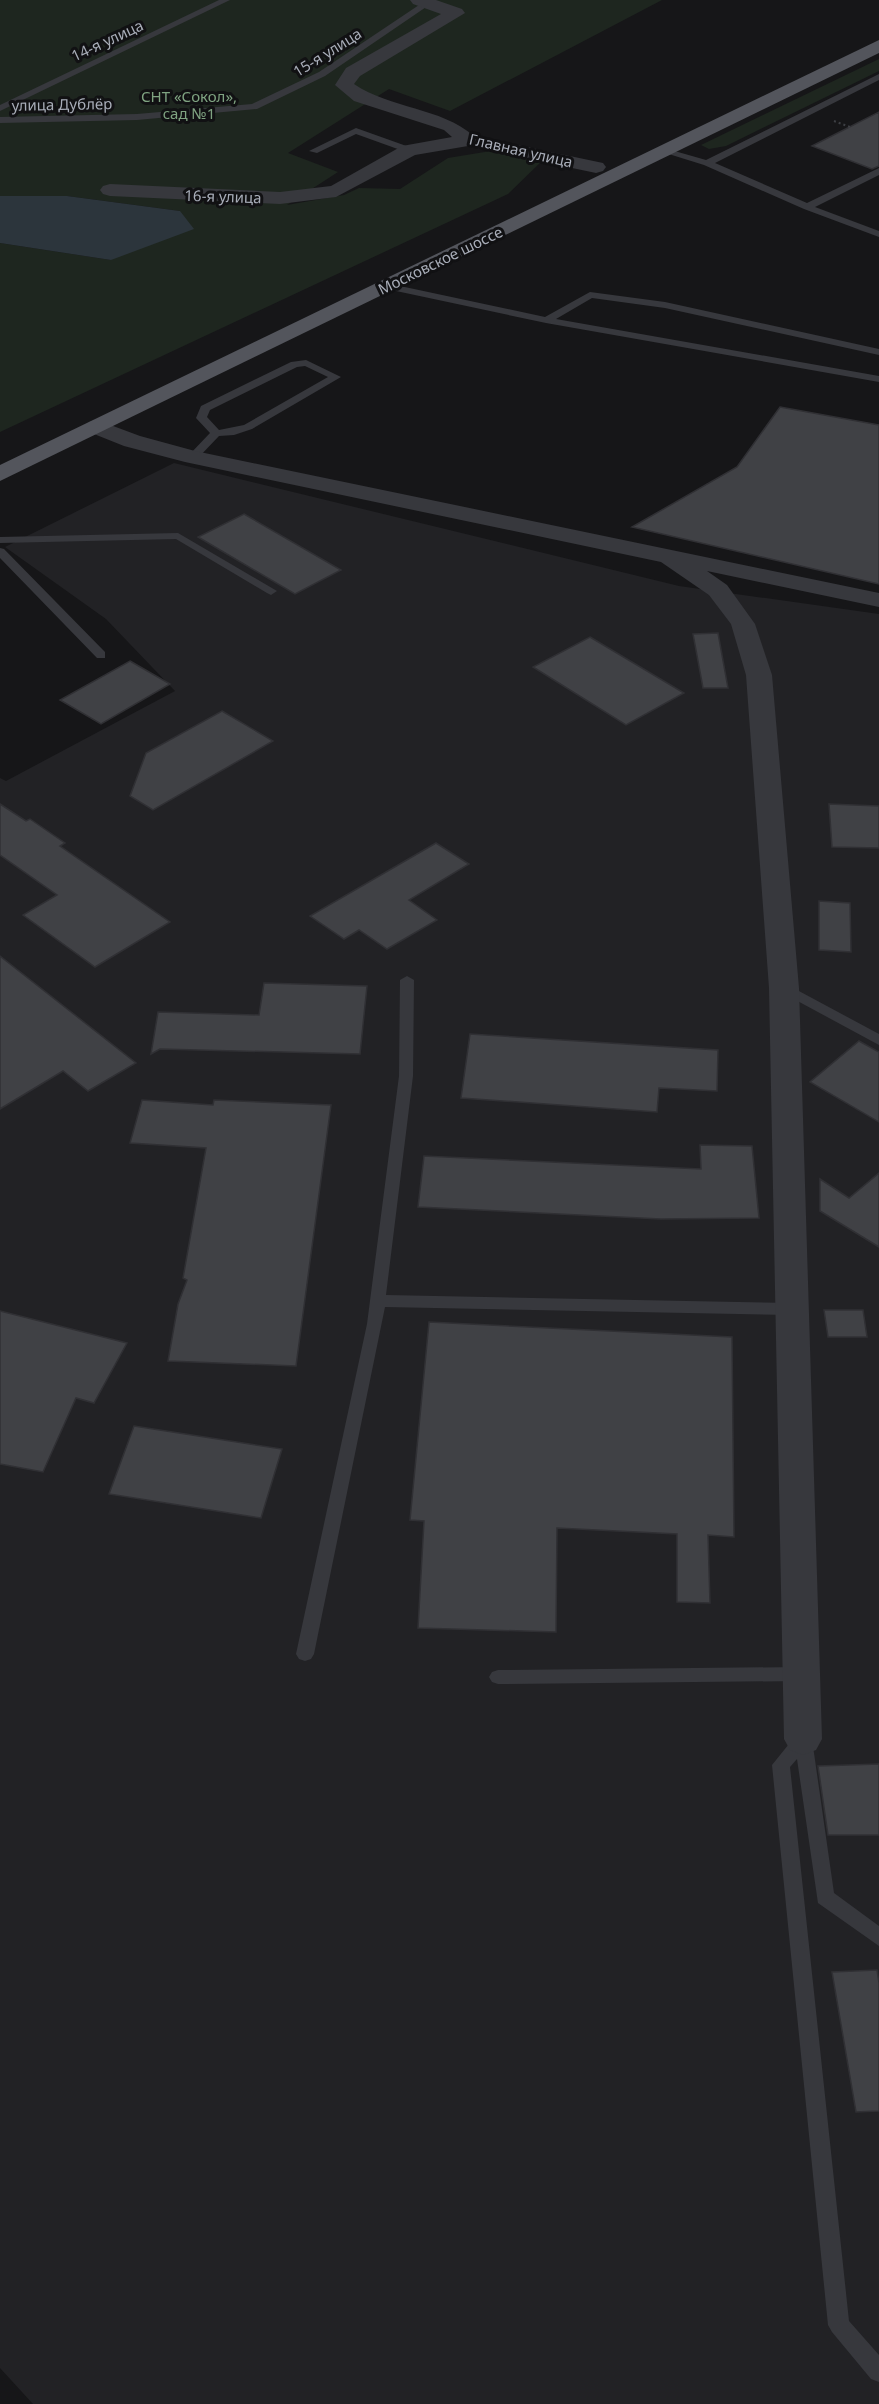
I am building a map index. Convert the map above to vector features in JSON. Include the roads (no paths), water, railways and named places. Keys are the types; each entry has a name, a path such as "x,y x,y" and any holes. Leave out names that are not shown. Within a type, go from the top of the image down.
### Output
{"main road":[{"name":"Московское шоссе","path":"0,474 87,422 596,167 879,31"},
{"name":"Московское шоссе","path":"0,453 87,422 386,286 879,46"}],"street":[{"name":"Главная улица","path":"423,2 456,13 353,72 344,85 361,97 451,126 468,140 596,167"},
{"path":"409,150 468,140"},
{"name":"16-я улица","path":"110,190 280,198 336,192 409,150"},
{"path":"87,422 132,441 193,457 879,600"},
{"path":"667,555 718,590 743,624 759,675 784,988 803,1739"}],"lane":[{"name":"14-я улица","path":"0,108 226,0"},
{"name":"15-я улица","path":"233,110 254,107 280,96 326,70 423,2"},
{"path":"707,162 879,77"},
{"name":"улица Дублёр","path":"0,120 137,117 233,110"},
{"path":"314,151 356,131 409,150"},
{"path":"664,151 707,162 807,207 879,234"},
{"path":"807,207 879,171"},
{"path":"386,286 546,320 879,379"},
{"path":"546,320 590,295 665,305 879,351"},
{"path":"193,457 216,433 234,432 248,426 336,377 306,363 295,364 206,408 201,418 216,433"},
{"path":"0,540 178,536 271,591"},
{"path":"0,551 101,655"},
{"path":"305,1654 377,1301 406,1076 407,980"},
{"path":"784,988 879,1040"},
{"path":"377,1301 792,1309"},
{"path":"498,1677 801,1674"},
{"path":"803,1739 825,1897 879,1938"},
{"path":"803,1739 781,1765 839,2325 879,2371"}],"park label":[{"name":"СНТ «Сокол», сад №1","path":"189,104"}]}
